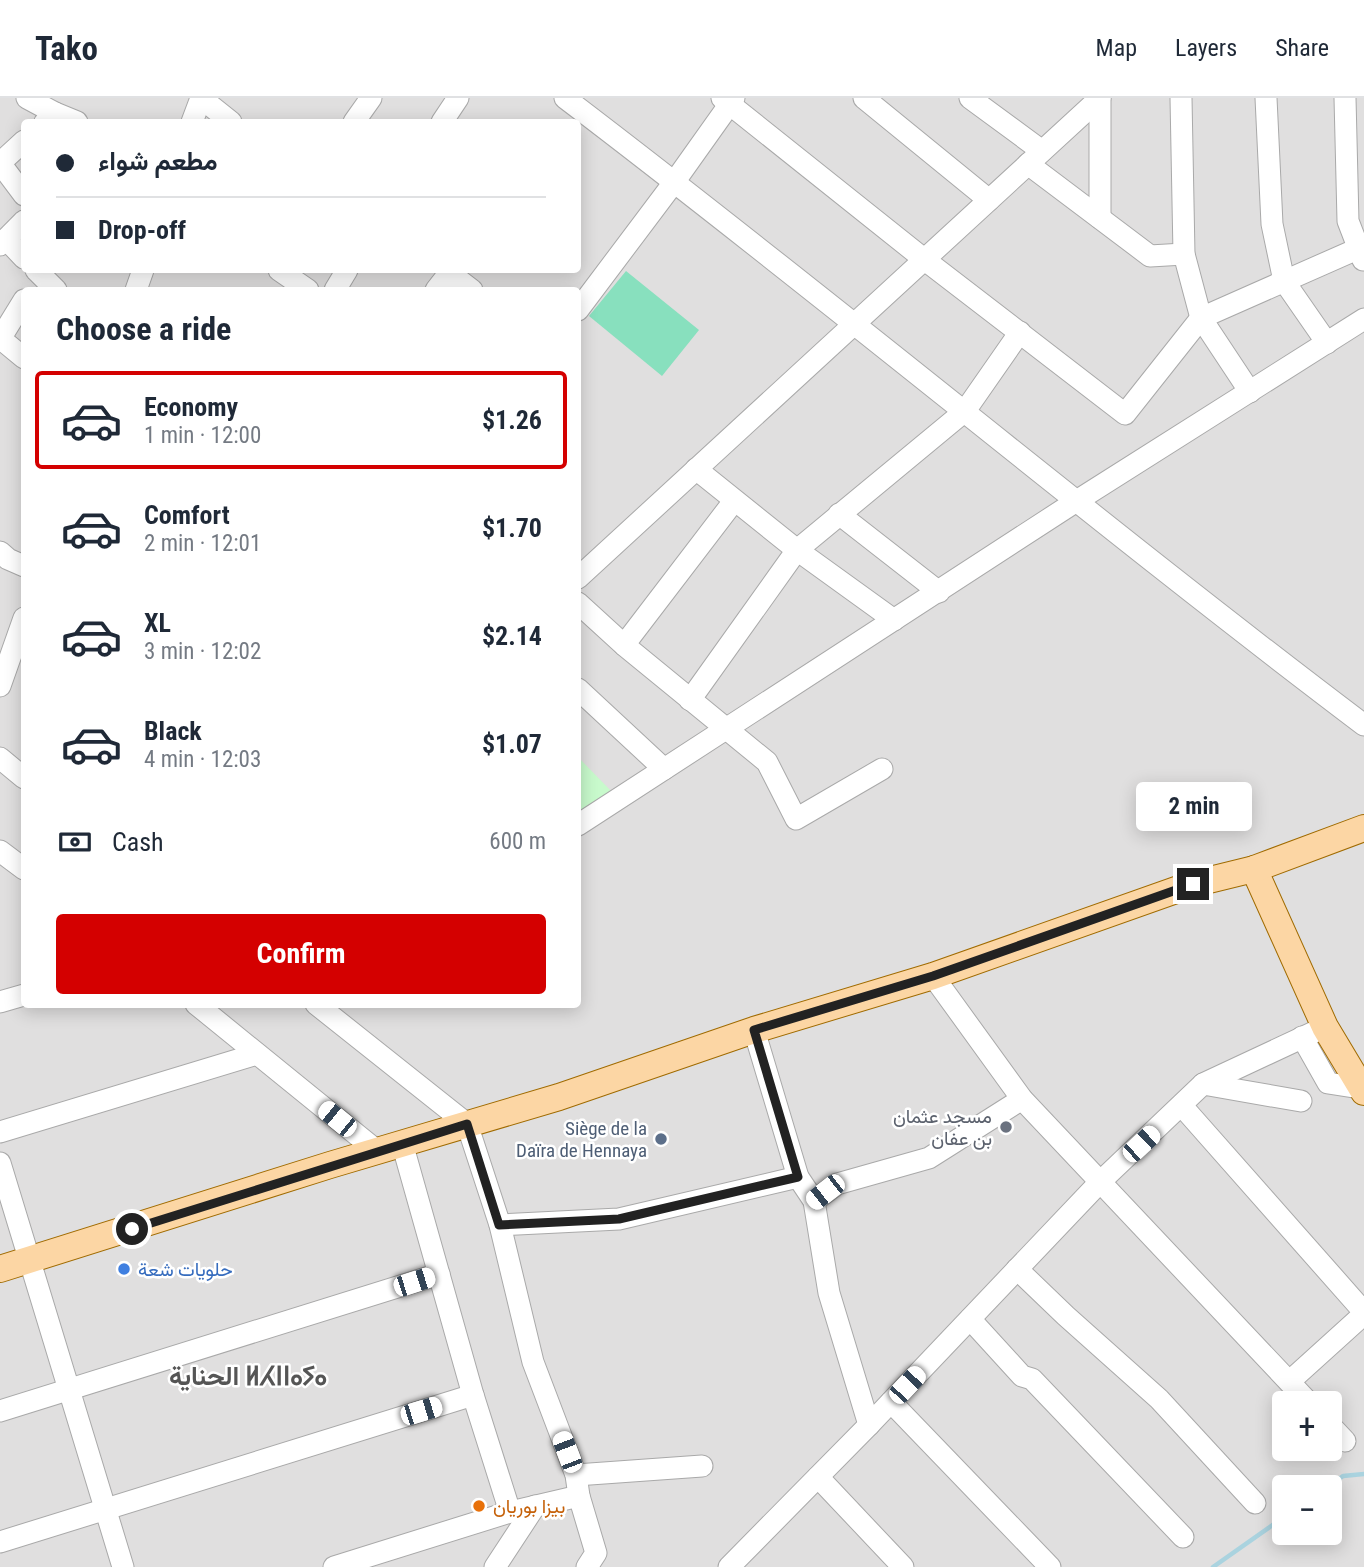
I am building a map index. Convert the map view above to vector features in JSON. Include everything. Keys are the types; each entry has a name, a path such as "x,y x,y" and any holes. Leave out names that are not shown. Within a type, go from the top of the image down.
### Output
{"main road":[{"path":"0,1269 402,1143 559,1097 754,1030 933,976 1193,884 1254,869 1364,828"},
{"path":"1254,869 1313,1032 1362,1090"}],"street":[{"path":"27,98 50,118"},
{"path":"193,119 201,98 227,119"},
{"path":"356,119 371,98"},
{"path":"444,119 458,98"},
{"path":"565,98 856,323 1075,502 1364,726"},
{"path":"864,98 989,200"},
{"path":"970,98 1100,219 1150,256 1184,254"},
{"path":"581,575 1100,98 1100,219"},
{"path":"1181,98 1184,254 1201,318 1250,392"},
{"path":"1266,98 1272,224 1283,281 1327,343"},
{"path":"581,306 675,181 729,100 925,260 1125,414 1201,318 1283,281 1362,252 1348,221 1345,98"},
{"path":"21,144 0,163 21,191"},
{"path":"21,224 3,242 21,256"},
{"path":"284,273 304,287"},
{"path":"451,273 468,287"},
{"path":"35,278 51,287"},
{"path":"21,305 0,339 21,356"},
{"path":"581,823 1075,502 1364,320"},
{"path":"690,700 796,550 965,411 1020,332"},
{"path":"696,470 796,550 894,620"},
{"path":"624,645 734,501"},
{"path":"839,514 939,592"},
{"path":"0,552 21,565"},
{"path":"581,606 624,645 767,762 796,819 882,769"},
{"path":"0,686 21,626"},
{"path":"581,692 664,769"},
{"path":"0,758 21,776"},
{"path":"0,850 21,867"},
{"path":"0,875 21,870"},
{"path":"933,976 1022,1099 1299,1391"},
{"path":"0,1002 21,996"},
{"path":"201,1008 376,1152"},
{"path":"321,1008 467,1124 499,1225 533,1362 577,1485 597,1562"},
{"path":"754,1030 798,1177 814,1201 829,1293 869,1425"},
{"path":"729,1567 869,1425 1100,1182 1203,1084 1313,1032"},
{"path":"0,1132 257,1054"},
{"path":"1203,1084 1301,1101"},
{"path":"814,1201 837,1184 929,1158 1022,1099"},
{"path":"1182,1106 1364,1313 1290,1381"},
{"path":"402,1143 473,1395 510,1511"},
{"path":"0,1163 123,1567"},
{"path":"499,1225 619,1219 798,1177"},
{"path":"1017,1269 1159,1399 1255,1503"},
{"path":"0,1411 439,1275"},
{"path":"970,1320 1022,1376 1032,1379 1183,1537"},
{"path":"0,1542 473,1395"},
{"path":"891,1402 1050,1567"},
{"path":"1342,1438 1345,1441"},
{"path":"334,1567 510,1511 535,1506 577,1485 702,1466"},
{"path":"817,1478 903,1567"},
{"path":"495,1567 535,1506"}],"shaded area":[{"path":"0,98 1364,98 1364,1567 0,1567"}],"green space":[{"path":"626,271 699,330 662,376 589,316"},
{"path":"581,760 613,793 581,814"}],"waterway":[{"path":"1342,1477 1364,1474"},
{"path":"1213,1567 1272,1525"}],"place":[{"name":"مسجد عثمان بن عفان","path":"1006,1127"},
{"name":"Siège de la Daïra de Hennaya","path":"661,1139"},
{"name":"حلويات شعة","path":"124,1269"},
{"name":"بيزا بوريان","path":"479,1506"}],"district":[{"name":"الحناية ⵍⵃⵏⵏⴰⵢⴰ","path":"248,1376"}],"route":[{"path":"132,1229 467,1124 499,1225 619,1219 798,1177 754,1030 933,976 1193,884"}]}
